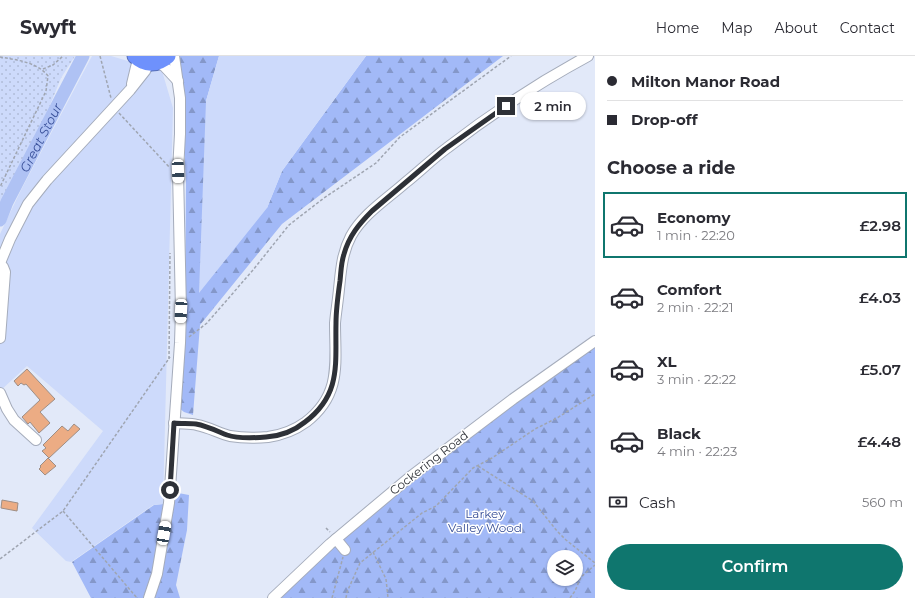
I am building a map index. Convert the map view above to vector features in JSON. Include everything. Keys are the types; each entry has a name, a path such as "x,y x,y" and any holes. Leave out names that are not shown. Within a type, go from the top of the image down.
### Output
{"street":[{"path":"149,598 157,574 169,503 180,343 181,311 178,171 180,98 174,56"},
{"path":"174,423 195,424 229,435 255,438 287,433 299,427 311,418 323,403 330,390 335,375 336,312 341,265 347,245 356,229 372,211 451,145 518,98 588,56"},
{"path":"0,338 2,292 5,272 4,267 0,264 10,239 28,204 47,180 130,90 145,71 150,59 164,66 178,81"},
{"name":"Cockering Road","path":"273,598 336,539 416,472 513,398 595,341"},
{"path":"0,392 7,409 14,420 36,440"},
{"path":"336,539 345,550"}],"path":[{"path":"0,56 24,61 43,69 48,76 46,91 0,187"},
{"path":"43,69 53,65 63,56"},
{"path":"100,56 114,108 172,170"},
{"path":"0,560 63,511 180,343 207,323 289,225 324,198 376,163 400,137 511,56"},
{"path":"169,359 170,248"},
{"path":"346,598 347,592 360,563 422,512 436,506 473,468 492,458 535,429 557,418 595,394"},
{"path":"478,466 533,501 557,531 595,564 581,577 570,598"},
{"path":"63,511 137,598"},
{"path":"332,598 345,550"},
{"path":"373,552 386,579 388,598"}],"shaded area":[{"path":"0,56 75,56 61,78 48,110 0,209"},
{"path":"92,56 111,56 162,71 173,108 163,504 153,505 71,562 66,561 32,528 103,431 27,366 0,391 0,234 21,190"},
{"path":"219,56 366,56 282,171 267,208 199,293 206,101"}],"green space":[{"path":"178,56 219,56 206,101 267,208 282,171 366,56 503,56 282,224 200,325 193,415 184,412 179,408 185,320 186,181"},
{"name":"Larkey Valley Wood","path":"595,344 595,598 274,598 417,476"},
{"path":"173,492 189,495 187,530 176,585 180,598 91,598 72,562 154,505 172,503"}],"building":[{"path":"27,369 55,399 40,412 50,423 39,433 30,422 28,424 22,417 40,400 26,384 24,385 21,383 18,386 14,381"},
{"path":"74,424 80,429 49,458 42,451 46,448 43,445 62,426 68,431"},
{"path":"48,458 56,466 45,475 39,469"},
{"path":"2,500 18,503 17,511 1,508"}],"waterway":[{"name":"Great Stour","path":"0,220 7,202 83,56"}],"route":[{"path":"170,490 174,423 195,424 237,437 268,437 287,433 299,427 318,411 328,394 335,375 336,312 341,265 351,236 372,211 445,149 506,106"}]}
